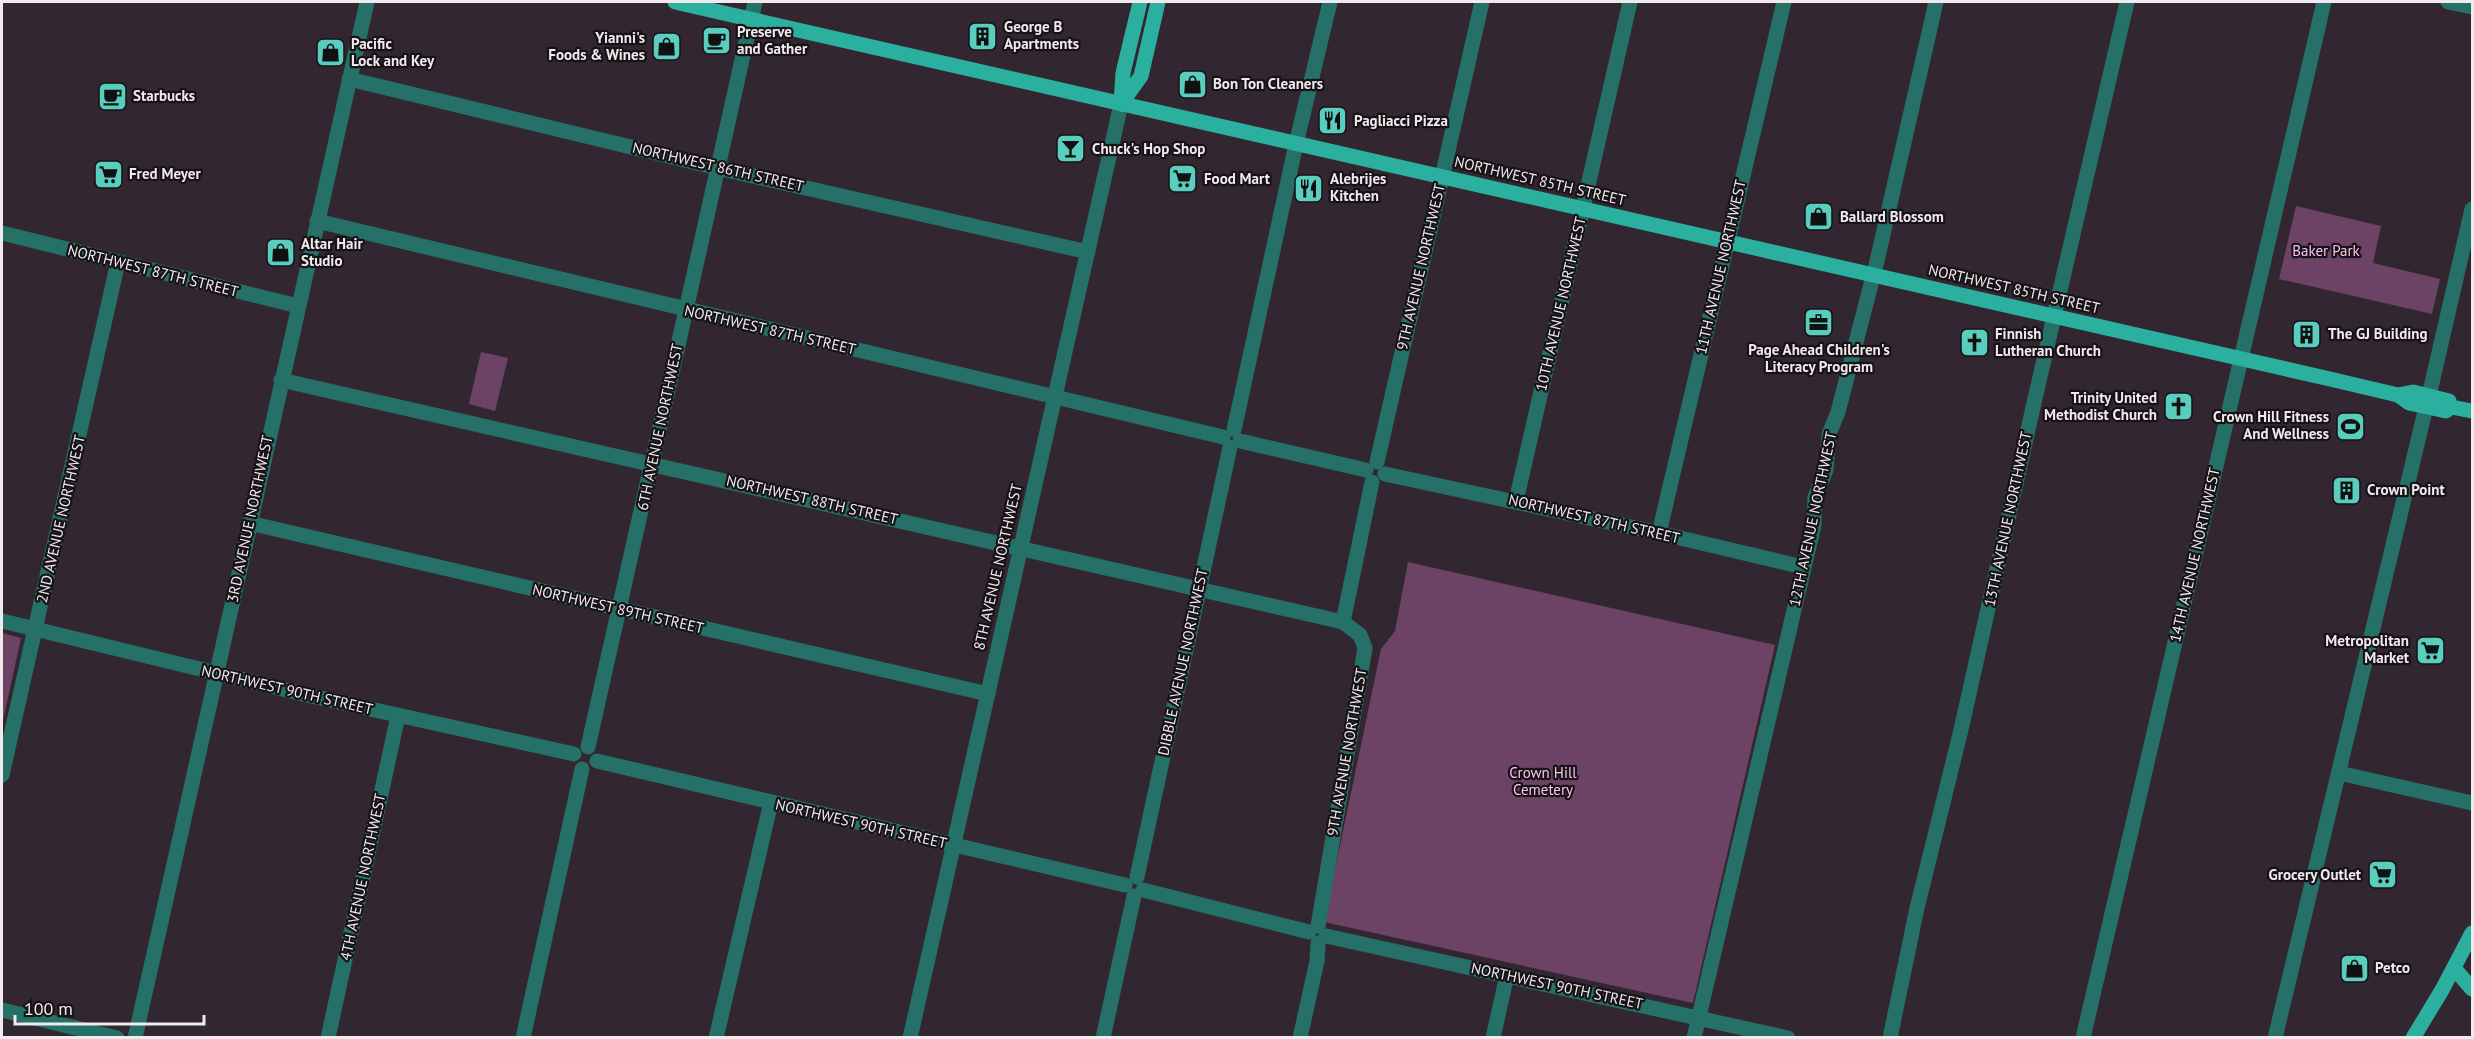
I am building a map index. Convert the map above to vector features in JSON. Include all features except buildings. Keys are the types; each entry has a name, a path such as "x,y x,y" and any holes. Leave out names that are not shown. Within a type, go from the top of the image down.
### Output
{"main road":[{"name":"NORTHWEST 85TH STREET","path":"675,2 2398,394 2409,403 2449,401 2451,406 2472,411"},
{"name":"8TH AVENUE NORTHWEST","path":"1121,104 1123,73 1140,2"},
{"name":"8TH AVENUE NORTHWEST","path":"1121,104 1141,76 1158,2"},
{"path":"2413,1038 2472,933"},
{"path":"2472,939 2472,954"},
{"path":"2454,968 2472,989"}],"street":[{"name":"3RD AVENUE NORTHWEST","path":"135,1038 367,2"},
{"name":"6TH AVENUE NORTHWEST","path":"588,747 755,2"},
{"name":"DIBBLE AVENUE NORTHWEST","path":"1103,1038 1296,144 1330,2"},
{"name":"9TH AVENUE NORTHWEST","path":"1299,1038 1317,961 1318,934 1365,648 1360,635 1343,622 1482,2"},
{"name":"10TH AVENUE NORTHWEST","path":"1516,501 1630,2"},
{"name":"11TH AVENUE NORTHWEST","path":"1659,533 1784,2"},
{"name":"12TH AVENUE NORTHWEST","path":"1694,1038 1814,525 1815,497 1826,470 1829,434 1838,412 1872,275 1936,2"},
{"name":"13TH AVENUE NORTHWEST","path":"1890,1038 1917,908 1960,734 2127,2"},
{"name":"14TH AVENUE NORTHWEST","path":"2083,1038 2324,2"},
{"path":"2448,2 2472,7"},
{"name":"NORTHWEST 86TH STREET","path":"349,79 718,168 1088,252"},
{"name":"8TH AVENUE NORTHWEST","path":"910,1038 1121,104"},
{"path":"2275,1038 2472,209"},
{"name":"NORTHWEST 87TH STREET","path":"317,221 1055,398 1803,567"},
{"name":"NORTHWEST 87TH STREET","path":"5,234 298,306"},
{"name":"2ND AVENUE NORTHWEST","path":"2,775 118,262"},
{"name":"NORTHWEST 88TH STREET","path":"281,380 1343,622"},
{"name":"NORTHWEST 89TH STREET","path":"249,523 988,694"},
{"name":"NORTHWEST 90TH STREET","path":"2,621 398,716 574,754"},
{"name":"4TH AVENUE NORTHWEST","path":"328,1038 398,716"},
{"path":"588,747 596,752 597,761 591,768 582,769 574,762 574,754 579,748 588,747"},
{"name":"NORTHWEST 90TH STREET","path":"597,761 1135,887 1318,934 1788,1038"},
{"path":"523,1038 582,769"},
{"path":"2339,773 2472,803"},
{"path":"716,1038 771,802"},
{"path":"1493,1038 1507,975"},
{"path":"2,1011 117,1038"}],"green space":[{"name":"Baker Park","path":"2296,206 2381,226 2373,263 2440,279 2432,314 2279,279"},
{"path":"481,352 508,358 495,411 469,404"},
{"name":"Crown Hill Cemetery","path":"1408,562 1775,645 1693,1003 1324,922 1381,649 1395,631"},
{"path":"2,633 21,638 2,725"}],"place":[{"name":"George B Apartments","path":"983,36"},
{"name":"Preserve and Gather","path":"716,41"},
{"name":"Yianni's Foods & Wines","path":"666,47"},
{"name":"Pacific Lock and Key","path":"330,53"},
{"name":"Bon Ton Cleaners","path":"1192,84"},
{"name":"Starbucks","path":"112,96"},
{"name":"Pagliacci Pizza","path":"1333,121"},
{"name":"Chuck's Hop Shop","path":"1071,149"},
{"name":"Fred Meyer","path":"108,174"},
{"name":"Food Mart","path":"1183,179"},
{"name":"Alebrijes Kitchen","path":"1309,188"},
{"name":"Ballard Blossom","path":"1819,217"},
{"name":"Altar Hair Studio","path":"280,253"},
{"name":"Page Ahead Children's Literacy Program","path":"1819,323"},
{"name":"The GJ Building","path":"2307,334"},
{"name":"Finnish Lutheran Church","path":"1974,343"},
{"name":"Trinity United Methodist Church","path":"2178,407"},
{"name":"Crown Hill Fitness And Wellness","path":"2350,426"},
{"name":"Crown Point","path":"2346,490"},
{"name":"Metropolitan Market","path":"2430,650"},
{"name":"Grocery Outlet","path":"2382,875"},
{"name":"Petco","path":"2354,968"}]}
